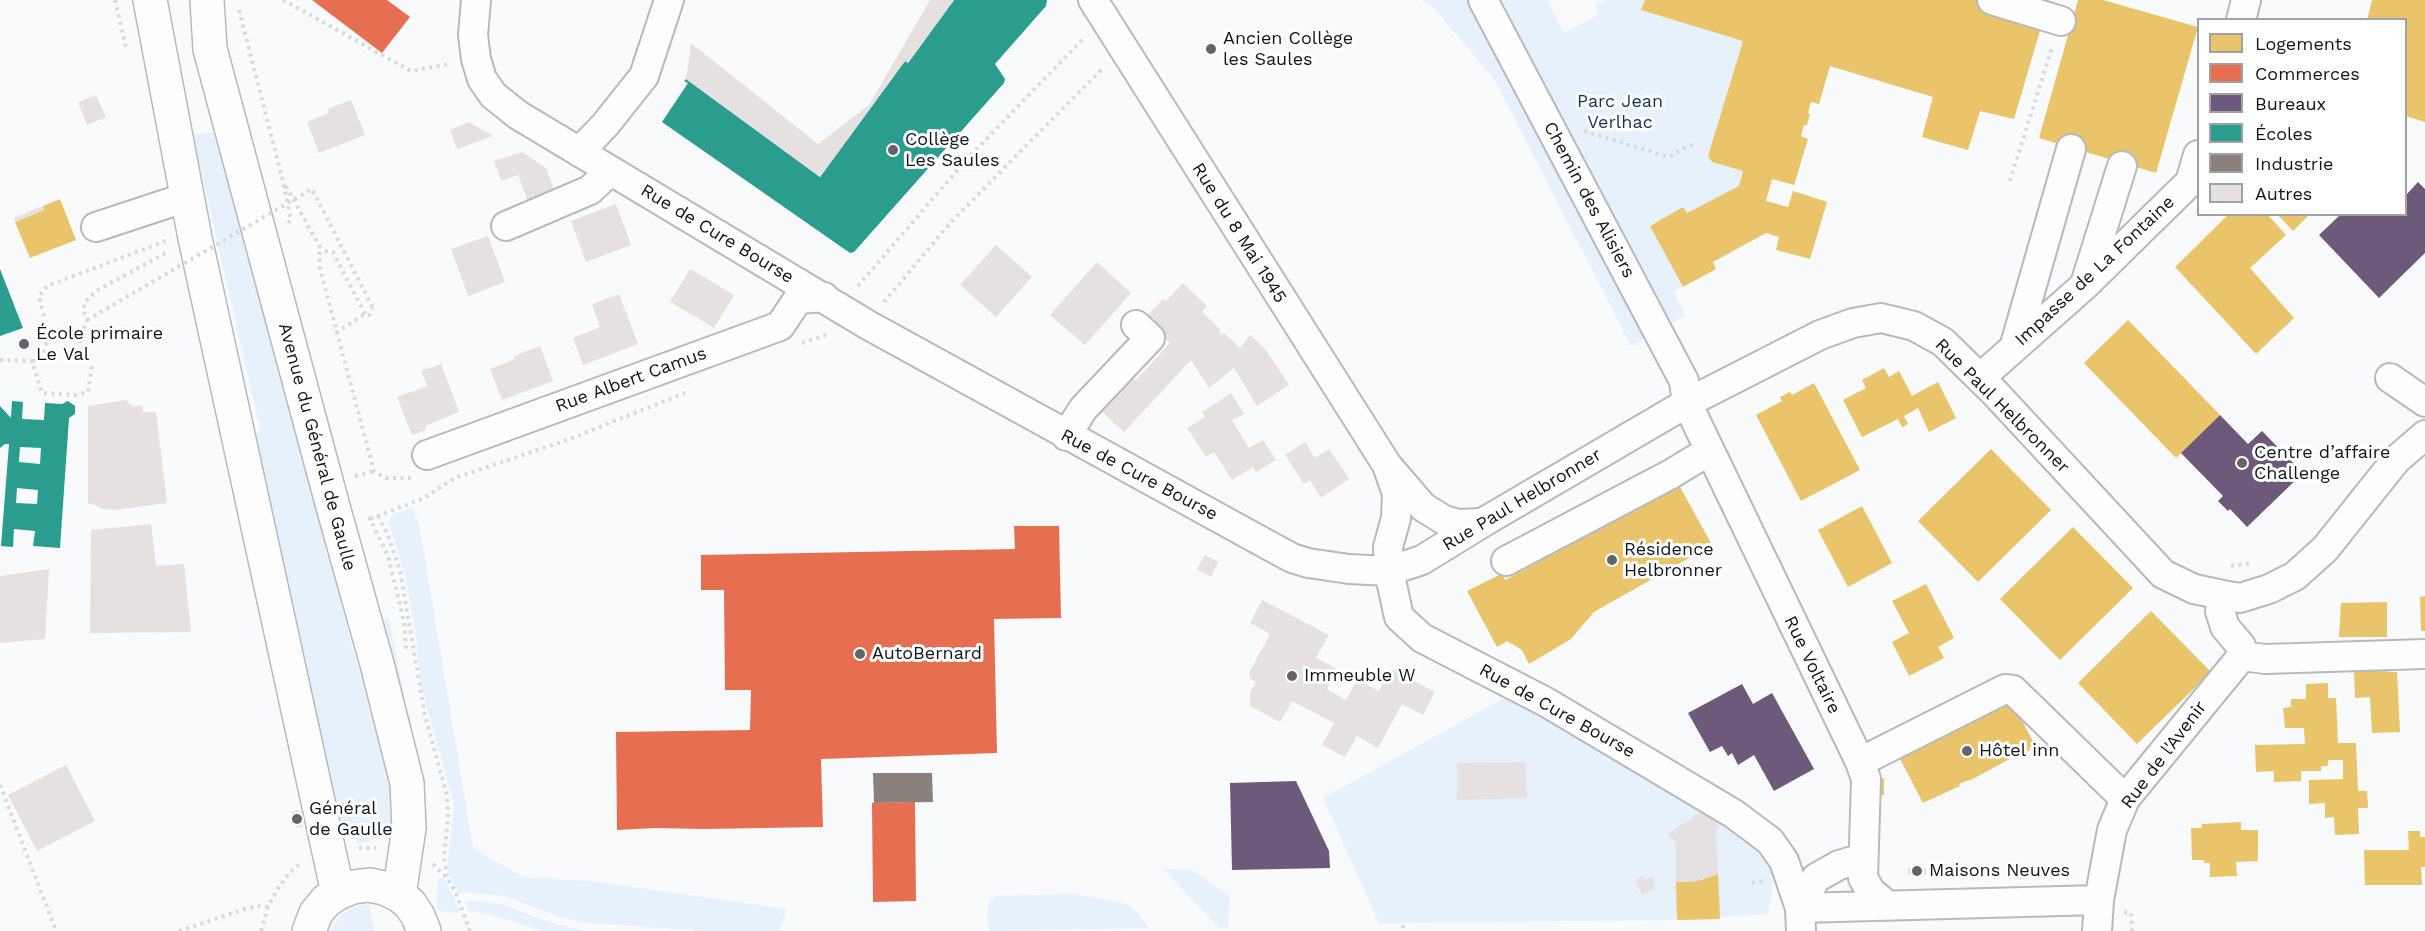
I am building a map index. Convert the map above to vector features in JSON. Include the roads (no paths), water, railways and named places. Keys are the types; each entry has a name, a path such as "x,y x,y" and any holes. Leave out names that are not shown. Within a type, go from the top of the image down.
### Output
{"main road":[{"path":"150,0 187,197 338,893"},
{"name":"Avenue du Général de Gaulle","path":"207,0 210,49 377,664 407,783 409,828 399,895"},
{"path":"305,930 326,901 353,887 369,885 384,888 399,895 410,904 432,931"}],"street":[{"path":"201,0 210,49"},
{"name":"Rue de Cure Bourse","path":"476,0 473,36 482,79 493,95 518,115 868,325 1066,436 1292,558 1349,570 1389,571 1399,617 1422,638 1556,708 1734,814 1770,841 1784,861 1800,919"},
{"path":"579,152 605,125 644,76 669,0"},
{"name":"Chemin des Alisiers","path":"1483,0 1684,381 1687,403"},
{"path":"1992,0 2061,21"},
{"path":"2242,18 2247,0"},
{"name":"Rue du 8 Mai 1945","path":"1097,9 1387,465 1423,507 1444,520 1458,524 1482,523"},
{"path":"2014,348 2071,149"},
{"name":"Impasse de La Fontaine","path":"1980,378 2085,285 2190,182 2197,161"},
{"path":"2085,285 2122,166"},
{"path":"506,226 590,190 610,171"},
{"path":"96,227 187,197"},
{"name":"Rue Albert Camus","path":"422,466 780,326 798,299 832,303"},
{"name":"Rue Paul Helbronner","path":"1389,571 1422,560 1687,403 1820,335 1853,323 1881,318 1914,326 1943,342 1980,378 2163,574 2193,589 2240,598 2269,590 2295,576 2325,549 2396,460 2425,435"},
{"path":"1066,436 1083,409 1150,338 1136,325"},
{"path":"2390,378 2425,402"},
{"name":"Rue Voltaire","path":"1687,403 1860,762 1866,778 1863,878 1871,892 1887,905"},
{"path":"1506,561 1671,474 1709,451"},
{"name":"Rue du 8 Mai 1945","path":"1387,465 1397,494 1396,518 1388,548 1389,571"},
{"path":"2223,595 2220,611 2225,627 2241,646 2242,656 2265,658 2425,654"},
{"name":"Rue de l'Avenir","path":"2097,931 2098,900 2112,830 2126,799 2242,656"},
{"path":"1860,762 2005,689 2013,690 2126,799"},
{"path":"1800,919 1816,878 1839,865 1863,858"},
{"path":"1800,919 1887,905 2098,900"}],"place":[{"name":"Ancien Collège les Saules","path":"1211,49"},
{"name":"Collège Les Saules","path":"893,150"},
{"name":"École primaire Le Val","path":"24,344"},
{"name":"Centre d’affaire Challenge","path":"2242,463"},
{"name":"Résidence Helbronner","path":"1612,560"},
{"name":"AutoBernard","path":"860,654"},
{"name":"Immeuble W","path":"1292,676"},
{"name":"Hôtel inn","path":"1967,751"},
{"name":"Général de Gaulle","path":"297,819"},
{"name":"Maisons Neuves","path":"1917,871"}],"park label":[{"name":"Parc Jean Verlhac","path":"1620,112"}]}
